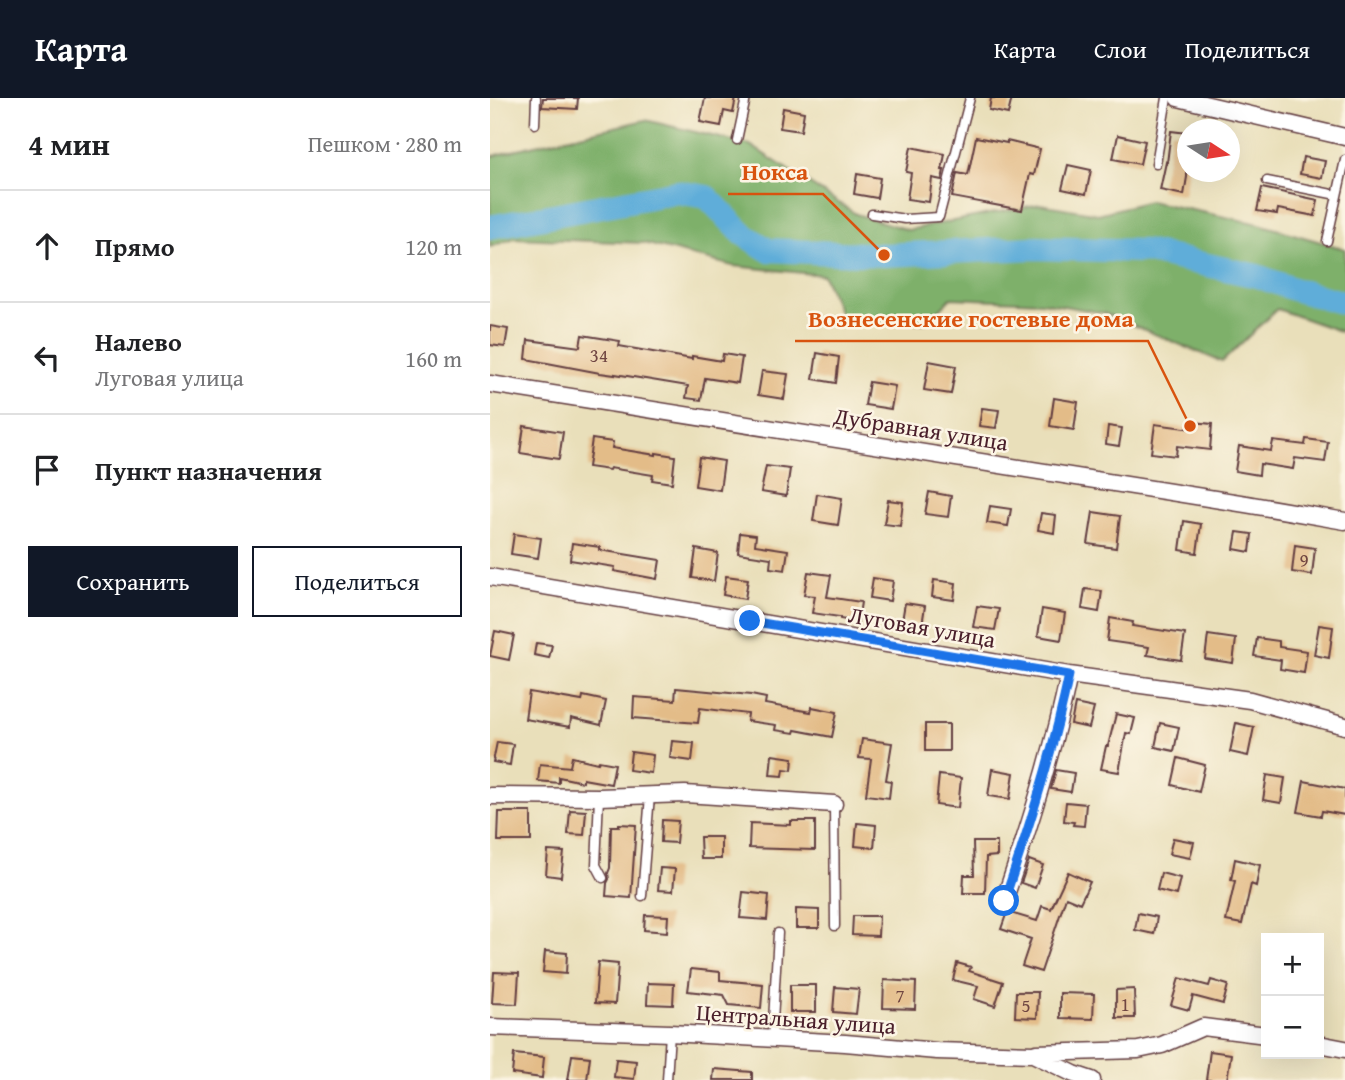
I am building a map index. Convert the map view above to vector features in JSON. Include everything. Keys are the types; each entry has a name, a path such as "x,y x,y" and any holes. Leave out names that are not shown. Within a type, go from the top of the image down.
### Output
{"street":[{"path":"1178,98 1345,137"},
{"name":"Дубравная улица","path":"490,384 1246,503 1345,521"},
{"name":"Луговая улица","path":"490,577 1069,675 1250,700 1345,726"},
{"path":"1004,901 1034,810 1069,675"},
{"path":"490,796 599,797 685,794 834,804"},
{"name":"Центральная улица","path":"490,1027 670,1033 937,1051 1033,1054 1093,1080"},
{"path":"1033,1054 1138,1050 1162,1045 1203,1027 1261,1034"},
{"path":"1324,1045 1345,1049"}],"lane":[{"path":"535,124 536,98"},
{"path":"737,140 746,98"},
{"path":"872,214 905,219 939,217 970,98"},
{"path":"1156,164 1167,98"},
{"path":"1327,242 1345,160"},
{"path":"1267,181 1338,195"},
{"path":"642,896 650,795"},
{"path":"599,797 596,865 603,878"},
{"path":"834,804 835,926"},
{"path":"772,1040 778,933"},
{"path":"667,1080 670,1033"}],"green space":[{"path":"645,120 750,145 856,214 908,230 1040,204 1098,214 1149,201 1259,224 1345,249 1345,333 1277,309 1222,362 1104,313 1041,302 951,298 926,323 843,321 823,275 733,266 644,243 514,238 490,247 490,157"}],"building":[{"path":"543,98 578,98 577,109 542,107"},
{"path":"705,98 736,98 733,113 724,111 721,126 700,122"},
{"path":"991,98 1012,98 1008,114 989,110"},
{"path":"783,108 804,112 801,131 780,128"},
{"path":"1171,131 1177,132 1177,182 1186,182 1184,195 1160,190"},
{"path":"1118,135 1145,141 1140,164 1113,159"},
{"path":"976,137 1040,149 1034,175 1030,174 1022,210 952,197 957,173 968,175"},
{"path":"911,147 945,154 942,180 932,178 929,202 907,199 911,173 906,172"},
{"path":"1303,157 1325,161 1322,178 1300,174"},
{"path":"1068,165 1091,170 1086,194 1062,189"},
{"path":"857,174 880,178 877,198 854,194"},
{"path":"1262,188 1318,200 1315,216 1278,209 1277,214 1257,211"},
{"path":"490,326 508,329 505,347 490,345"},
{"path":"582,335 620,341 619,346 692,359 692,356 722,361 723,354 742,357 738,383 705,378 701,400 686,398 688,386 526,359 528,340 580,347"},
{"path":"817,353 839,357 836,383 813,379"},
{"path":"929,361 956,366 951,394 924,390"},
{"path":"762,371 788,374 784,399 758,395"},
{"path":"869,382 895,386 891,409 865,405"},
{"path":"1054,398 1078,402 1074,430 1050,426"},
{"path":"982,408 999,410 996,428 979,426"},
{"path":"1193,422 1212,424 1210,450 1177,446 1176,456 1151,453 1155,424 1192,429"},
{"path":"524,426 563,432 559,459 520,453"},
{"path":"1108,426 1122,428 1119,446 1106,444"},
{"path":"592,439 613,442 612,448 675,456 672,483 652,480 653,475 588,467"},
{"path":"1306,439 1328,442 1325,462 1295,458 1293,469 1260,464 1259,475 1235,471 1239,446 1271,451 1273,441 1305,445"},
{"path":"699,457 724,461 720,490 695,486"},
{"path":"766,466 790,469 786,496 761,492"},
{"path":"929,492 951,496 948,517 925,514"},
{"path":"817,494 842,498 838,525 813,521"},
{"path":"888,500 903,502 900,526 884,524"},
{"path":"990,506 1011,509 1008,526 987,523"},
{"path":"1093,512 1120,516 1116,548 1088,544"},
{"path":"1041,513 1056,515 1054,533 1038,530"},
{"path":"1184,521 1201,524 1197,553 1180,550"},
{"path":"1237,532 1252,534 1250,552 1234,549"},
{"path":"740,533 756,535 755,545 788,550 785,570 770,568 771,558 738,553"},
{"path":"514,534 541,538 538,558 511,554"},
{"path":"572,543 660,560 657,579 614,571 615,567 570,560"},
{"path":"1295,545 1315,548 1312,575 1292,572"},
{"path":"696,549 718,553 714,581 692,578"},
{"path":"808,572 831,575 827,597 861,602 858,622 812,613 815,596 804,595"},
{"path":"726,576 748,579 745,599 723,595"},
{"path":"873,578 893,581 890,601 870,598"},
{"path":"934,580 956,583 954,600 932,597"},
{"path":"1085,589 1102,591 1099,612 1082,609"},
{"path":"905,603 925,606 922,625 902,621"},
{"path":"977,606 999,609 995,630 973,627"},
{"path":"1042,609 1065,613 1061,640 1038,636"},
{"path":"1110,618 1133,622 1132,626 1185,634 1181,660 1147,655 1149,647 1107,641"},
{"path":"1319,625 1333,627 1329,658 1314,655"},
{"path":"495,631 514,635 509,660 490,656"},
{"path":"1208,635 1236,639 1233,663 1205,659"},
{"path":"1257,638 1279,641 1279,647 1307,651 1304,673 1280,669 1281,660 1254,656"},
{"path":"536,643 552,645 549,658 534,655"},
{"path":"676,688 751,695 766,698 765,704 811,712 812,707 837,712 832,737 795,730 794,733 775,730 776,725 747,721 748,714 700,708 698,723 633,718 634,697 675,700"},
{"path":"529,692 582,701 583,696 606,701 601,725 571,718 570,727 525,719"},
{"path":"1075,704 1094,708 1089,728 1071,724"},
{"path":"1116,714 1135,718 1131,734 1126,733 1119,772 1101,769"},
{"path":"1160,723 1179,727 1174,751 1155,747"},
{"path":"1236,723 1254,727 1248,756 1230,752"},
{"path":"925,724 949,724 949,751 925,751"},
{"path":"862,739 892,743 886,780 891,781 889,798 866,795 871,759 859,758"},
{"path":"672,741 694,743 692,761 670,758"},
{"path":"497,742 513,744 510,765 493,762"},
{"path":"631,752 653,755 651,773 629,770"},
{"path":"772,755 793,758 792,770 784,769 783,776 770,775"},
{"path":"572,757 615,764 611,784 559,777 559,783 538,781 540,764 570,767"},
{"path":"1178,758 1205,765 1199,792 1172,785"},
{"path":"992,769 1014,773 1010,799 988,796"},
{"path":"1056,770 1074,773 1071,792 1051,789"},
{"path":"939,775 961,778 958,808 936,805"},
{"path":"1267,775 1285,778 1281,803 1263,800"},
{"path":"1304,781 1345,789 1345,815 1322,811 1321,816 1298,812"},
{"path":"1066,802 1086,804 1084,826 1064,821"},
{"path":"570,810 586,811 584,835 568,834"},
{"path":"499,812 531,812 531,841 498,841"},
{"path":"662,820 678,821 676,843 661,842"},
{"path":"791,821 815,821 815,850 749,848 750,823 791,825"},
{"path":"857,823 876,825 874,848 855,846"},
{"path":"636,825 631,898 606,896 611,826"},
{"path":"700,837 721,837 721,859 701,859"},
{"path":"1173,838 1194,842 1190,858 1169,854"},
{"path":"973,842 997,842 997,856 986,857 985,893 963,893 964,875 974,875"},
{"path":"548,851 564,852 561,877 546,875"},
{"path":"1235,859 1260,865 1256,886 1251,884 1242,924 1226,921 1235,881 1231,880"},
{"path":"1029,860 1043,865 1035,888 1021,883"},
{"path":"660,868 675,869 673,891 658,890"},
{"path":"1068,872 1090,882 1080,903 1066,897 1041,972 1022,966 1031,939 1001,929 1007,912 1037,921 1042,906 1051,909"},
{"path":"1161,873 1180,878 1176,895 1157,890"},
{"path":"743,892 769,895 767,920 740,918"},
{"path":"796,909 819,910 819,928 796,928"},
{"path":"1138,913 1157,917 1154,934 1135,930"},
{"path":"645,915 668,916 667,932 644,930"},
{"path":"853,916 879,916 878,936 852,935"},
{"path":"545,951 567,953 566,974 543,972"},
{"path":"598,962 618,964 615,1004 595,1003"},
{"path":"957,963 971,967 969,971 1003,982 995,1006 974,999 978,986 953,980"},
{"path":"691,969 720,972 720,980 763,984 761,1008 729,1005 724,995 688,991"},
{"path":"494,972 519,973 517,1004 492,1003"},
{"path":"1179,978 1209,986 1211,980 1228,985 1223,1004 1193,996 1189,1010 1171,1005"},
{"path":"884,980 916,982 915,1009 883,1008"},
{"path":"648,983 674,984 673,1005 647,1004"},
{"path":"790,985 816,985 816,1012 790,1012"},
{"path":"835,987 859,989 856,1014 833,1012"},
{"path":"1134,989 1135,1018 1116,1018 1116,990"},
{"path":"1016,992 1038,992 1037,1018 1015,1017"},
{"path":"1060,993 1094,994 1093,1019 1060,1018"},
{"path":"1210,1051 1231,1054 1227,1080 1206,1080"},
{"path":"514,1054 544,1057 542,1078 512,1074"},
{"path":"572,1055 590,1057 587,1080 568,1080"},
{"path":"616,1059 636,1061 634,1079 614,1077"},
{"path":"714,1069 752,1072 752,1080 713,1080"}],"waterway":[{"path":"490,227 677,192 707,197 743,234 768,250 884,255 1033,248 1144,251 1257,276 1345,303"}],"place":[{"name":"Нокса","path":"884,255"},
{"name":"Вознесенские гостевые дома","path":"1190,426"}],"route":[{"path":"750,621 1069,675 1034,810 1004,901"}]}
